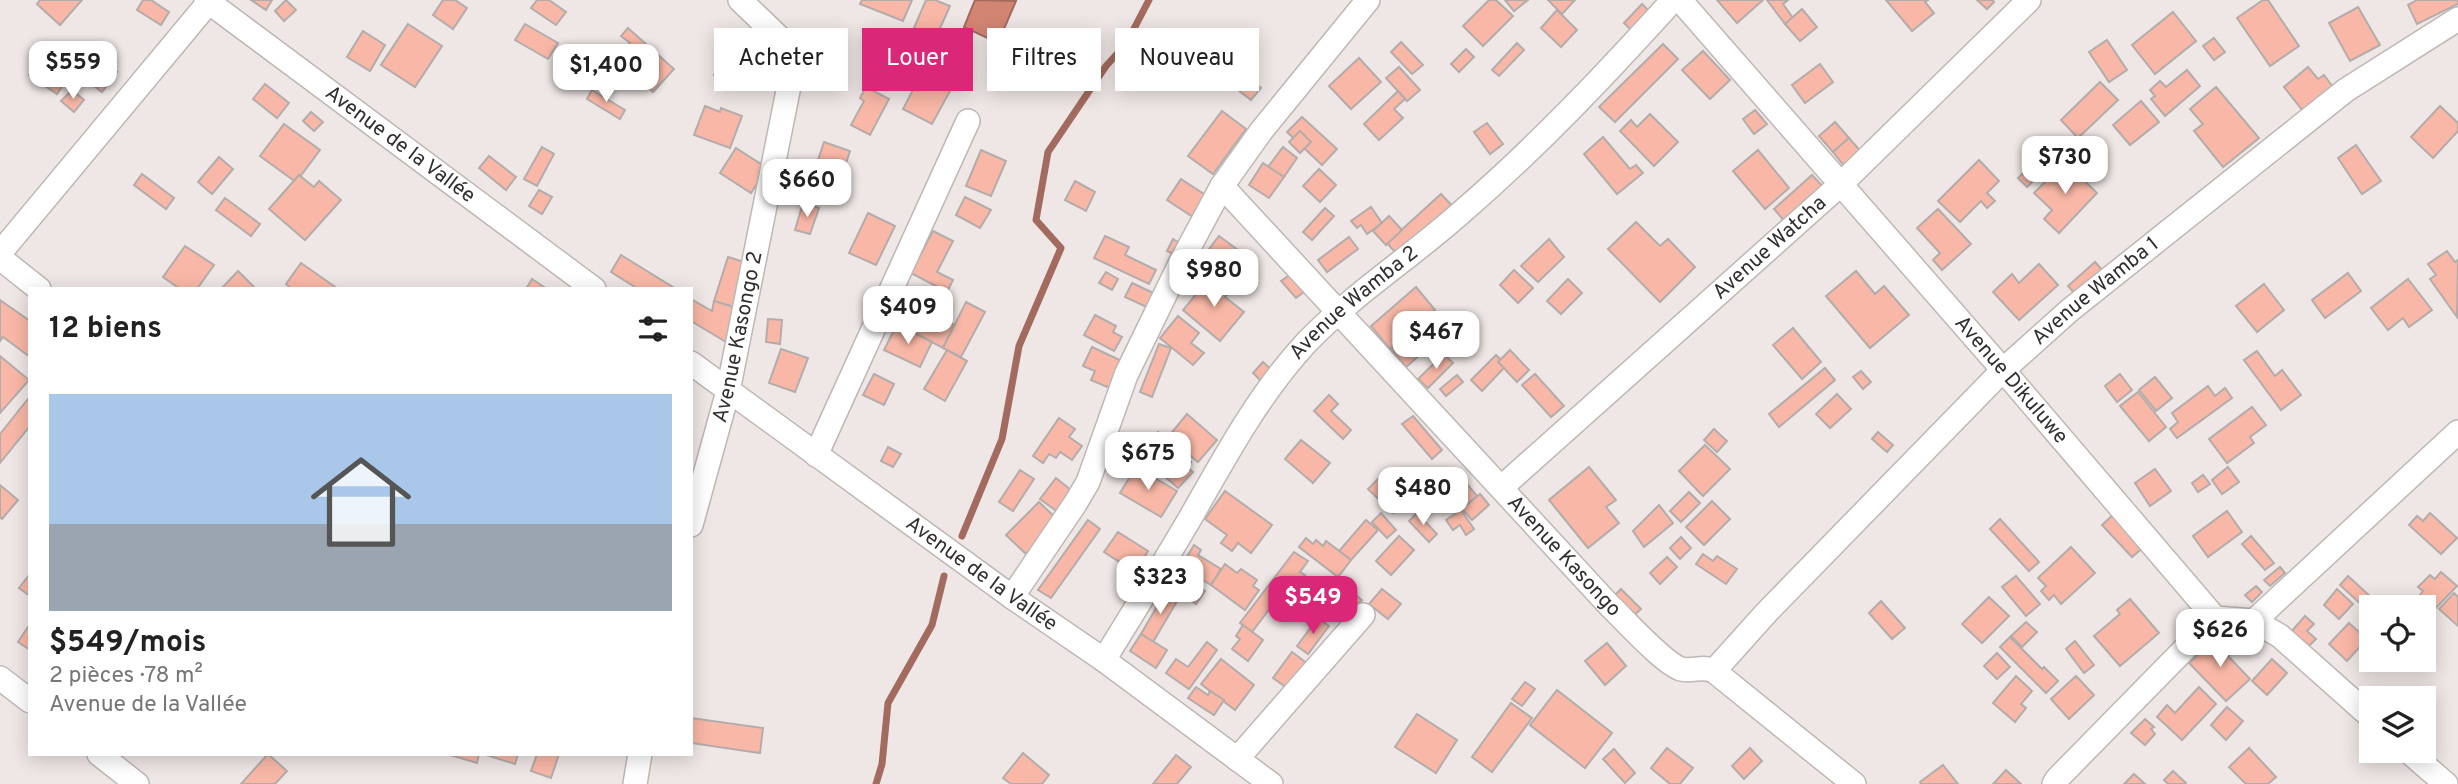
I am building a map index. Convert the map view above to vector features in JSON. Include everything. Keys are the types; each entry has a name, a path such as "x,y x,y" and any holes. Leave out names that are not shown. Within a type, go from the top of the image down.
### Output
{"street":[{"name":"Avenue Kasongo 2","path":"693,518 728,391 792,71 792,54 789,47 740,0"},
{"path":"1012,597 1088,482 1126,375 1180,264 1222,186 1262,130 1368,0"},
{"name":"Avenue Wamba 2","path":"1104,660 1233,443 1280,373 1307,342 1463,211 1542,139 1594,87 1673,0"},
{"name":"Avenue Dikuluwe","path":"1680,0 2215,618"},
{"name":"Avenue Watcha","path":"1502,487 1841,184 2029,0"},
{"name":"Avenue de la Vallée","path":"208,1 591,287"},
{"path":"37,287 0,256 208,1"},
{"name":"Avenue Wamba 1","path":"1714,671 1767,612 2003,370 2070,310 2346,90 2458,19"},
{"path":"816,455 968,121"},
{"name":"Avenue Kasongo","path":"1222,186 1609,605 1678,667 1687,670 1703,667 1714,671"},
{"name":"Avenue de la Vallée","path":"693,365 1012,597 1104,660 1271,784"},
{"path":"2254,621 2458,432"},
{"path":"1237,759 1363,615"},
{"path":"2054,784 2215,618 2254,621 2280,636 2359,706"},
{"path":"1714,671 1854,784"},
{"path":"0,678 28,699"},
{"path":"102,756 137,784"},
{"path":"635,784 640,756"},
{"path":"2421,763 2445,784"}],"shaded area":[{"path":"975,0 1016,1 1004,28 987,28 987,38 973,31 973,28 964,27"}],"building":[{"path":"40,0 82,0 60,25 37,4"},
{"path":"143,0 151,0 169,12 161,25 137,10"},
{"path":"251,0 272,0 266,10"},
{"path":"286,0 296,10 284,21 275,11"},
{"path":"443,0 455,0 467,8 453,29 433,15"},
{"path":"537,0 549,0 566,12 556,25 531,8"},
{"path":"862,0 912,0 903,21 860,4"},
{"path":"926,0 935,0 950,6 940,28 914,28"},
{"path":"1489,0 1496,0 1513,16 1483,46 1463,26"},
{"path":"1505,0 1528,0 1514,11"},
{"path":"1548,0 1575,0 1562,14"},
{"path":"1717,0 1763,0 1737,23"},
{"path":"1767,0 1788,0 1783,4 1793,18 1785,24"},
{"path":"1886,0 1928,0 1925,2 1934,13 1912,31"},
{"path":"1977,0 1993,0 1994,2 1987,9"},
{"path":"2263,0 2268,0 2299,46 2270,66 2237,18"},
{"path":"2417,0 2458,0 2458,4 2417,24 2408,5"},
{"path":"1642,4 1651,13 1633,32 1624,23"},
{"path":"2358,7 2380,45 2350,61 2329,23"},
{"path":"1802,9 1817,27 1800,41 1785,24"},
{"path":"1557,10 1577,30 1561,47 1541,28"},
{"path":"2173,12 2196,41 2155,74 2132,45"},
{"path":"408,24 442,46 415,87 381,65"},
{"path":"525,24 558,43 548,59 515,40"},
{"path":"628,28 674,69 653,92 616,59 630,43 621,36"},
{"path":"363,31 385,45 370,71 347,57"},
{"path":"2214,38 2225,52 2214,60 2203,46"},
{"path":"2107,40 2127,70 2109,82 2089,52"},
{"path":"1401,42 1423,65 1412,74 1391,52"},
{"path":"1517,43 1524,50 1499,76 1492,70"},
{"path":"1663,44 1678,59 1615,122 1599,107"},
{"path":"1466,49 1474,57 1459,72 1451,64"},
{"path":"1703,51 1730,80 1710,99 1682,70"},
{"path":"90,53 117,72 102,92 76,72"},
{"path":"1359,58 1381,82 1351,109 1329,86"},
{"path":"38,63 65,82 57,94 29,75"},
{"path":"1820,64 1833,82 1805,103 1792,85"},
{"path":"1399,67 1420,90 1407,101 1386,78"},
{"path":"2308,67 2318,79 2324,75 2333,87 2303,111 2284,87"},
{"path":"2187,70 2200,86 2165,116 2151,99 2155,96 2150,90 2160,81 2166,87"},
{"path":"2100,82 2118,100 2078,138 2061,120"},
{"path":"265,84 289,103 277,118 253,99"},
{"path":"2216,87 2259,138 2223,167 2194,131 2203,124 2190,109"},
{"path":"72,90 84,100 74,112 61,101"},
{"path":"592,90 625,110 620,119 587,99"},
{"path":"864,91 874,91 889,99 870,135 851,125 864,101 860,98"},
{"path":"912,91 950,91 932,124 903,109"},
{"path":"1239,91 1258,91 1251,100"},
{"path":"1398,91 1405,99 1394,109 1403,118 1379,140 1364,124"},
{"path":"2141,101 2159,122 2130,145 2113,125"},
{"path":"705,106 720,112 721,108 742,116 730,148 694,135"},
{"path":"2440,106 2458,123 2458,131 2433,158 2411,137"},
{"path":"1755,110 1767,124 1754,134 1743,119"},
{"path":"1222,111 1246,129 1213,174 1188,156"},
{"path":"311,112 323,122 314,131 303,121"},
{"path":"1650,114 1678,142 1654,166 1620,131 1631,120 1637,127"},
{"path":"1302,117 1337,149 1322,165 1287,132"},
{"path":"1835,122 1849,138 1833,152 1819,136"},
{"path":"1487,123 1503,144 1490,154 1474,132"},
{"path":"284,124 320,150 296,182 260,156"},
{"path":"1300,131 1311,142 1300,153 1289,142"},
{"path":"1603,137 1630,169 1636,165 1643,173 1617,194 1584,154"},
{"path":"1849,138 1862,153 1845,167 1833,152"},
{"path":"824,142 850,151 839,184 813,175"},
{"path":"2356,145 2381,181 2362,194 2338,158"},
{"path":"542,147 554,154 537,186 524,179"},
{"path":"1283,147 1297,158 1284,177 1268,167"},
{"path":"736,148 767,168 751,193 720,173"},
{"path":"981,150 1006,161 991,196 966,186"},
{"path":"1758,150 1789,188 1765,209 1733,171"},
{"path":"2046,151 2055,160 2027,187 2018,178"},
{"path":"489,156 516,177 506,190 479,168"},
{"path":"219,157 233,169 212,194 198,182"},
{"path":"1979,160 1999,181 1987,193 1995,201 1987,208 1981,201 1960,222 1938,201"},
{"path":"2065,162 2097,193 2059,233 2044,219 2052,210 2034,193"},
{"path":"1263,163 1284,177 1269,198 1249,185"},
{"path":"1319,169 1336,185 1320,202 1303,186"},
{"path":"142,174 174,198 166,209 134,185"},
{"path":"299,175 314,187 319,181 341,200 305,240 269,209"},
{"path":"1812,175 1825,189 1786,223 1774,209"},
{"path":"1181,179 1207,196 1193,217 1167,200"},
{"path":"1075,181 1095,192 1086,211 1065,200"},
{"path":"539,190 552,197 542,214 529,206"},
{"path":"1441,194 1457,211 1403,261 1387,243"},
{"path":"965,197 991,210 980,228 956,215"},
{"path":"225,198 260,224 251,236 216,210"},
{"path":"803,203 819,208 810,234 795,230"},
{"path":"1371,207 1382,223 1367,234 1361,225 1357,228 1351,221"},
{"path":"1325,208 1334,216 1312,240 1303,232"},
{"path":"1938,209 1971,244 1942,270 1933,260 1940,253 1917,228"},
{"path":"868,213 895,226 876,265 849,253"},
{"path":"1389,216 1402,230 1386,245 1373,231"},
{"path":"1636,222 1660,246 1668,239 1695,267 1660,302 1608,249"},
{"path":"933,231 953,241 937,272 953,280 947,292 911,273"},
{"path":"1105,236 1129,247 1125,255 1156,270 1149,284 1094,258"},
{"path":"1219,236 1238,250 1223,271 1203,257"},
{"path":"1349,237 1358,249 1327,272 1318,260"},
{"path":"1173,239 1183,245 1177,256 1167,251"},
{"path":"1549,239 1564,257 1538,282 1521,266"},
{"path":"185,246 214,265 198,287 177,287 163,277"},
{"path":"2447,251 2455,262 2458,260 2457,317 2430,279 2436,275 2428,264"},
{"path":"621,255 673,287 635,287 611,272"},
{"path":"728,257 747,263 734,307 714,301"},
{"path":"2095,262 2104,272 2077,296 2068,286"},
{"path":"301,263 335,287 290,287 286,284"},
{"path":"2039,264 2058,285 2019,320 1993,292 2012,274 2019,283"},
{"path":"1514,270 1533,288 1518,303 1500,285"},
{"path":"238,271 254,287 223,287"},
{"path":"1856,271 1875,294 1884,286 1909,315 1870,348 1826,296"},
{"path":"1106,272 1118,279 1112,290 1099,283"},
{"path":"2348,273 2361,291 2325,318 2312,300"},
{"path":"1291,274 1305,291 1296,298 1281,281"},
{"path":"532,279 544,287 527,287"},
{"path":"1217,279 1231,290 1225,297 1244,312 1220,341 1183,310 1207,281 1212,285"},
{"path":"1568,279 1582,293 1561,314 1547,301"},
{"path":"2408,279 2432,310 2409,327 2403,318 2388,330 2371,308"},
{"path":"1132,283 1160,296 1153,310 1125,297"},
{"path":"2264,284 2284,310 2257,332 2236,306"},
{"path":"1416,287 1435,310 1390,349 1371,326"},
{"path":"0,300 28,320 28,356 3,337 0,341"},
{"path":"693,300 712,311 714,301 734,307 726,342 693,322"},
{"path":"910,301 954,325 943,348 897,324"},
{"path":"966,302 985,312 961,357 943,348"},
{"path":"1095,315 1116,326 1113,332 1122,337 1114,351 1084,335"},
{"path":"1178,316 1199,333 1191,343 1204,353 1193,365 1160,338"},
{"path":"1428,316 1444,334 1406,367 1391,349"},
{"path":"768,319 782,320 780,344 766,342"},
{"path":"897,324 932,342 920,367 884,350"},
{"path":"1793,328 1821,362 1802,379 1773,345"},
{"path":"1159,344 1171,348 1152,397 1140,392"},
{"path":"1092,347 1126,363 1114,390 1091,380 1095,371 1083,366"},
{"path":"781,349 808,358 795,392 769,383"},
{"path":"947,350 967,361 945,401 924,389"},
{"path":"1510,350 1529,370 1517,382 1498,362"},
{"path":"2257,351 2275,376 2282,370 2301,395 2281,410 2244,360"},
{"path":"1444,354 1453,363 1428,388 1418,379"},
{"path":"1496,355 1504,368 1482,391 1471,380"},
{"path":"0,356 28,381 0,413"},
{"path":"1263,362 1278,376 1267,387 1253,373"},
{"path":"1825,368 1835,380 1779,427 1769,414"},
{"path":"1861,371 1871,382 1863,389 1853,377"},
{"path":"874,374 894,384 884,405 863,395"},
{"path":"1535,374 1564,406 1551,417 1522,385"},
{"path":"2120,374 2132,390 2117,402 2105,386"},
{"path":"1457,375 1463,382 1446,396 1440,389"},
{"path":"2155,377 2172,398 2156,411 2139,390"},
{"path":"2208,386 2215,396 2225,388 2232,398 2177,438 2170,429 2178,422 2172,413"},
{"path":"2138,392 2166,427 2149,441 2120,406"},
{"path":"1837,394 1851,409 1830,428 1816,414"},
{"path":"1329,395 1338,404 1331,411 1351,430 1343,439 1314,411"},
{"path":"28,399 28,428 0,463 0,434"},
{"path":"2252,407 2266,425 2250,437 2254,443 2227,463 2209,439"},
{"path":"1187,414 1217,440 1198,462 1168,437"},
{"path":"1413,416 1442,450 1432,459 1402,424"},
{"path":"1059,418 1075,429 1069,437 1082,446 1072,460 1060,452 1056,458 1049,454 1043,463 1033,456"},
{"path":"1714,429 1727,441 1717,452 1704,440"},
{"path":"1158,432 1191,462 1187,467 1193,472 1178,488 1139,454"},
{"path":"1878,432 1893,445 1887,452 1872,439"},
{"path":"1301,440 1330,463 1313,483 1285,459"},
{"path":"1705,445 1730,469 1703,496 1679,471"},
{"path":"888,447 901,454 893,467 881,461"},
{"path":"1136,467 1177,491 1161,517 1120,493"},
{"path":"1589,467 1616,500 1606,507 1619,523 1588,548 1549,500"},
{"path":"2228,467 2239,482 2222,494 2212,480"},
{"path":"2155,469 2171,491 2150,506 2135,483"},
{"path":"1020,470 1034,479 1013,511 999,502"},
{"path":"1387,470 1411,494 1393,513 1368,489"},
{"path":"2203,475 2210,484 2198,492 2192,483"},
{"path":"1056,478 1077,495 1062,515 1040,499"},
{"path":"1462,478 1477,496 1462,509 1447,492"},
{"path":"0,485 18,500 2,519 0,517"},
{"path":"1225,491 1272,525 1251,553 1238,543 1232,551 1221,543 1227,535 1205,519"},
{"path":"1689,492 1700,503 1681,522 1670,511"},
{"path":"1480,494 1489,505 1472,520 1462,509"},
{"path":"1712,501 1730,519 1704,545 1686,527"},
{"path":"1039,502 1059,521 1026,554 1006,535"},
{"path":"1659,505 1673,523 1644,547 1633,531"},
{"path":"1461,510 1474,529 1466,535 1460,525 1453,530 1446,520"},
{"path":"2227,511 2242,532 2208,557 2193,536"},
{"path":"1381,513 1396,530 1387,538 1372,522"},
{"path":"1417,513 1437,534 1429,542 1409,521"},
{"path":"2115,513 2146,545 2132,557 2102,525"},
{"path":"2430,513 2457,538 2441,554 2409,525 2417,516 2423,521"},
{"path":"2000,519 2039,562 2029,571 1990,529"},
{"path":"1088,520 1100,529 1051,598 1038,590"},
{"path":"1366,520 1378,530 1351,560 1339,551"},
{"path":"1118,532 1148,551 1135,572 1104,552"},
{"path":"1399,536 1414,550 1391,575 1376,561"},
{"path":"2251,536 2274,563 2265,570 2242,544"},
{"path":"1681,537 1691,548 1680,559 1670,548"},
{"path":"1306,538 1313,544 1316,540 1323,546 1326,541 1351,560 1338,577 1299,547"},
{"path":"1194,545 1201,550 1198,555 1221,569 1211,585 1181,567"},
{"path":"2071,547 2095,573 2061,604 2054,595 2049,600 2041,591 2046,586 2038,578"},
{"path":"1294,552 1308,561 1300,572 1305,575 1292,592 1286,587 1252,632 1240,623"},
{"path":"1703,554 1713,561 1717,556 1737,569 1726,584 1696,564"},
{"path":"1667,557 1677,567 1660,584 1650,573"},
{"path":"1225,564 1237,573 1241,569 1257,580 1253,586 1259,590 1245,610 1211,585"},
{"path":"2280,567 2285,573 2270,586 2264,580"},
{"path":"2441,572 2457,586 2436,608 2436,595 2420,595 2423,591 2418,587 2430,575 2435,579"},
{"path":"2016,576 2040,604 2026,616 2002,587"},
{"path":"2348,576 2369,595 2359,595 2359,602 2340,585"},
{"path":"28,577 28,595 19,588"},
{"path":"1185,577 1205,591 1196,604 1176,590"},
{"path":"1341,583 1362,600 1348,615 1329,599"},
{"path":"2256,586 2262,592 2252,602 2245,595"},
{"path":"1382,589 1401,604 1388,619 1369,604"},
{"path":"1621,589 1641,609 1630,619 1611,599"},
{"path":"2337,589 2353,604 2339,619 2324,605"},
{"path":"1166,591 1179,598 1153,642 1141,634"},
{"path":"2454,593 2458,597 2458,626 2439,609"},
{"path":"1989,597 2009,616 1982,643 1962,624"},
{"path":"2130,599 2159,633 2120,666 2094,636 2120,614 2117,610"},
{"path":"1881,601 1905,628 1892,639 1869,613"},
{"path":"2305,616 2314,624 2307,631 2316,639 2308,647 2291,632"},
{"path":"1318,618 1329,626 1308,654 1297,646"},
{"path":"2026,622 2037,632 2022,647 2011,636"},
{"path":"2349,623 2359,632 2359,648 2347,661 2329,644"},
{"path":"1243,625 1263,640 1248,661 1232,649 1240,639 1236,636"},
{"path":"28,627 28,649 18,642"},
{"path":"1141,634 1167,650 1156,668 1130,651"},
{"path":"2218,636 2233,651 2228,656 2250,679 2226,701 2189,663"},
{"path":"2010,637 2058,681 2046,693 2000,647"},
{"path":"2075,641 2094,665 2084,673 2066,649"},
{"path":"1207,642 1217,650 1189,689 1166,673 1176,659 1188,667"},
{"path":"1607,643 1626,666 1605,685 1585,661"},
{"path":"1292,652 1308,664 1290,690 1273,678"},
{"path":"1997,653 2010,667 1997,679 1984,666"},
{"path":"1221,659 1254,685 1235,710 1201,684"},
{"path":"2272,659 2287,673 2267,695 2252,681"},
{"path":"2016,676 2032,691 2021,704 2026,708 2015,722 1993,703"},
{"path":"2076,676 2094,695 2069,719 2051,699"},
{"path":"1525,682 1535,689 1522,706 1512,699"},
{"path":"1196,687 1208,695 1210,691 1224,700 1214,715 1188,698"},
{"path":"2199,687 2216,704 2182,740 2157,717 2167,705 2175,713"},
{"path":"1557,690 1612,733 1585,768 1530,725"},
{"path":"1511,703 1532,718 1492,772 1472,757"},
{"path":"2227,707 2243,721 2226,740 2211,725"},
{"path":"1417,714 1457,740 1436,773 1395,747"},
{"path":"693,718 763,728 760,753 693,743"},
{"path":"2145,719 2154,727 2151,729 2155,734 2145,745 2131,733"},
{"path":"1667,748 1693,768 1680,784 1670,784 1651,768"},
{"path":"1750,748 1762,761 1744,779 1732,766"},
{"path":"2249,748 2276,777 2268,784 2246,784 2229,767"},
{"path":"1614,749 1635,773 1625,783 1603,759"},
{"path":"1023,753 1049,775 1042,784 1011,784 1003,778"},
{"path":"1176,755 1191,767 1177,784 1153,784"},
{"path":"266,756 270,756 287,771 275,784 241,784"},
{"path":"454,756 479,756 477,763"},
{"path":"489,756 517,756 515,764"},
{"path":"536,756 558,756 551,778 531,771"},
{"path":"1943,765 1958,784 1921,784 1920,782"},
{"path":"2006,770 2021,784 1993,784"},
{"path":"2173,771 2185,784 2168,784 2164,780"},
{"path":"2134,774 2145,784 2124,784"}],"waterway":[{"path":"962,536 1002,439 1019,346 1061,248 1036,220 1048,152 1106,66 1126,44 1149,0"},
{"path":"876,784 882,764 888,703 932,625 944,576"}]}
